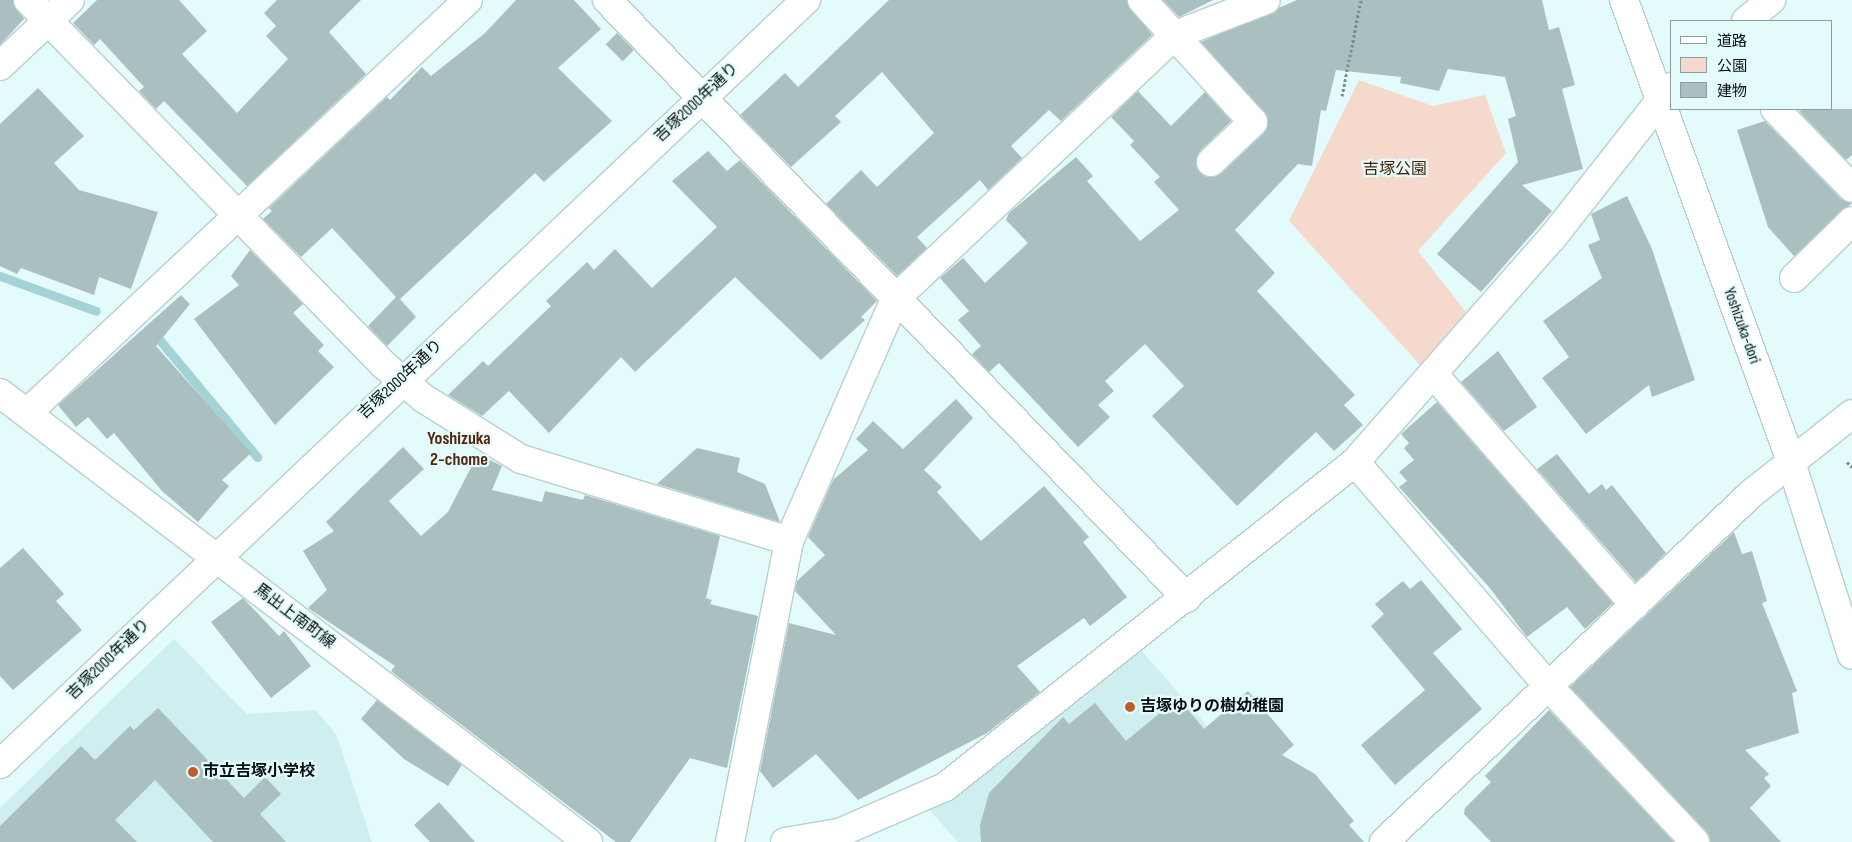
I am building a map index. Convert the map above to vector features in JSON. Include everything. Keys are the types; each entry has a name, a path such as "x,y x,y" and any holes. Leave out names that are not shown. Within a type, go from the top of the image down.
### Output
{"street":[{"path":"28,0 239,212 401,381 521,459 789,542"},
{"path":"0,66 70,0"},
{"path":"27,412 468,0"},
{"path":"607,0 1187,598"},
{"name":"吉塚2000年通り","path":"0,764 401,381 806,0"},
{"path":"1142,0 1253,122 1211,162"},
{"path":"730,842 789,542 896,299 1175,35 1266,0"},
{"name":"Yoshizuka-dori","path":"1624,0 1664,93 1791,462 1852,655"},
{"path":"1747,20 1771,0"},
{"path":"785,842 839,833 945,787 1187,598 1355,462 1435,376 1552,238 1664,93"},
{"path":"1776,110 1852,188"},
{"path":"1794,278 1852,221"},
{"path":"1435,376 1635,605"},
{"name":"馬出上南町線","path":"0,393 588,842"},
{"path":"1384,842 1635,605 1791,462 1852,414"},
{"path":"1355,462 1549,687 1695,842"}],"path":[{"path":"1342,96 1361,0"},
{"path":"1847,462 1852,467"}],"shaded area":[{"name":"市立吉塚小学校","path":"174,639 247,714 316,710 337,736 372,842 0,842 0,808"},
{"name":"吉塚ゆりの樹幼稚園","path":"1141,650 1308,842 958,842 927,807 998,764"}],"green space":[{"name":"吉塚公園","path":"1359,80 1433,106 1485,95 1506,153 1418,251 1466,312 1420,365 1289,221"}],"building":[{"path":"0,0 13,0 24,19 0,45"},
{"path":"97,0 179,0 207,31 182,54 237,113 288,59 266,36 276,26 264,13 277,0 361,0 329,32 366,74 247,186 164,101 156,109 139,91 144,87 100,39 94,45 73,23"},
{"path":"516,0 574,0 601,29 558,68 612,121 544,182 535,173 400,299 416,317 387,346 368,326 396,297 332,228 301,257 263,219 272,211 269,208 387,97 390,100 422,67 431,76 484,34"},
{"path":"889,0 1127,0 1152,35 1061,121 1049,110 1011,146 1022,158 988,190 980,180 917,237 927,248 897,276 826,204 861,170 877,187 934,133 882,72 835,116 841,122 791,167 740,115 785,73 798,87"},
{"path":"1163,0 1213,0 1179,17"},
{"path":"1297,0 1542,0 1549,30 1559,27 1575,85 1562,89 1583,169 1522,185 1552,211 1481,292 1437,254 1518,162 1508,119 1516,116 1505,77 1448,69 1439,91 1400,83 1401,77 1336,70 1326,111 1321,110 1312,166 1298,164 1235,230 1275,273 1257,291 1355,395 1344,405 1363,425 1334,451 1316,432 1237,506 1152,416 1184,386 1145,344 1105,381 1114,391 1098,405 1110,417 1078,447 999,363 989,372 972,354 981,346 958,320 969,311 940,278 963,258 985,283 1028,243 1006,220 1009,213 1076,157 1093,176 1087,181 1140,241 1179,210 1154,182 1160,177 1130,145 1134,141 1111,117 1138,91 1171,126 1205,92 1231,121 1200,151 1196,165 1206,177 1221,174 1264,133 1268,119 1201,42"},
{"path":"617,33 634,50 623,61 606,44"},
{"path":"38,88 84,136 54,163 79,190 158,212 131,289 99,277 94,295 21,268 17,274 0,266 0,124"},
{"path":"1852,109 1852,155 1846,160 1799,111"},
{"path":"1765,121 1841,199 1852,203 1794,256 1768,227 1737,130"},
{"path":"708,151 727,171 740,160 877,301 861,317 865,320 821,360 735,277 635,372 621,357 549,433 509,391 482,416 448,395 483,361 488,366 551,306 546,301 587,262 594,270 615,249 652,288 717,227 672,181"},
{"path":"1627,196 1652,249 1695,380 1652,397 1649,385 1586,434 1542,378 1569,357 1543,321 1602,278 1588,245 1600,240 1591,214"},
{"path":"250,250 303,304 293,313 324,345 318,351 334,367 275,425 194,319 239,285 231,276"},
{"path":"181,295 190,304 156,346 251,453 222,480 229,486 198,522 162,491 114,433 107,439 88,417 76,427 58,405"},
{"path":"1498,351 1537,407 1504,431 1461,382"},
{"path":"956,399 973,418 924,470 942,487 937,492 981,541 1044,486 1089,537 1083,542 1127,597 1090,626 1084,618 1017,666 1040,692 987,733 858,800 816,754 773,788 760,771 789,623 836,635 795,591 797,581 825,555 808,537 833,480 868,450 856,439 873,421 903,449"},
{"path":"1437,402 1613,603 1585,629 1567,607 1527,637 1489,587 1399,487 1407,481 1399,472 1414,460 1404,448 1409,443 1401,434"},
{"path":"403,447 424,469 389,501 421,536 448,512 478,454 502,466 492,490 542,502 545,491 583,500 585,495 720,536 706,598 712,600 710,604 758,616 727,768 690,758 630,842 616,842 397,676 391,671 395,666 308,608 327,590 303,551 334,531 326,522"},
{"path":"697,448 740,458 737,472 765,484 780,522 657,484"},
{"path":"1557,454 1589,494 1602,484 1606,490 1612,485 1666,553 1636,582 1537,469"},
{"path":"1734,532 1742,554 1752,551 1767,601 1762,603 1797,691 1792,693 1799,733 1745,750 1769,774 1764,778 1771,786 1750,808 1781,842 1710,842 1706,831 1570,687"},
{"path":"23,548 64,594 56,601 82,630 13,690 0,676 0,568"},
{"path":"1421,580 1462,629 1433,653 1482,709 1395,785 1361,745 1425,690 1371,626 1384,614 1375,604 1403,581 1410,589"},
{"path":"243,598 279,636 284,631 311,666 271,698 211,622"},
{"name":"吉塚ゆりの樹幼稚園","path":"1248,691 1294,745 1282,755 1315,774 1354,821 1349,825 1364,842 981,842 980,825 989,793 1063,717 1069,724 1095,703 1126,741 1178,698 1204,729"},
{"path":"377,700 462,765 448,786 404,759 361,719"},
{"path":"158,708 244,798 265,777 281,794 260,814 286,842 213,842 155,780 115,820 137,842 0,842 0,826 81,746 95,760 130,726 134,730"},
{"path":"1549,710 1674,842 1491,842 1464,814 1465,808 1491,782 1485,776"},
{"path":"439,802 475,842 430,842 414,825"}],"waterway":[{"path":"0,276 96,311"},
{"path":"151,335 158,338 257,457"}],"place":[{"name":"吉塚ゆりの樹幼稚園","path":"1130,707"},
{"name":"市立吉塚小学校","path":"193,772"}],"district":[{"name":"Yoshizuka 2-chome","path":"459,450"}]}
